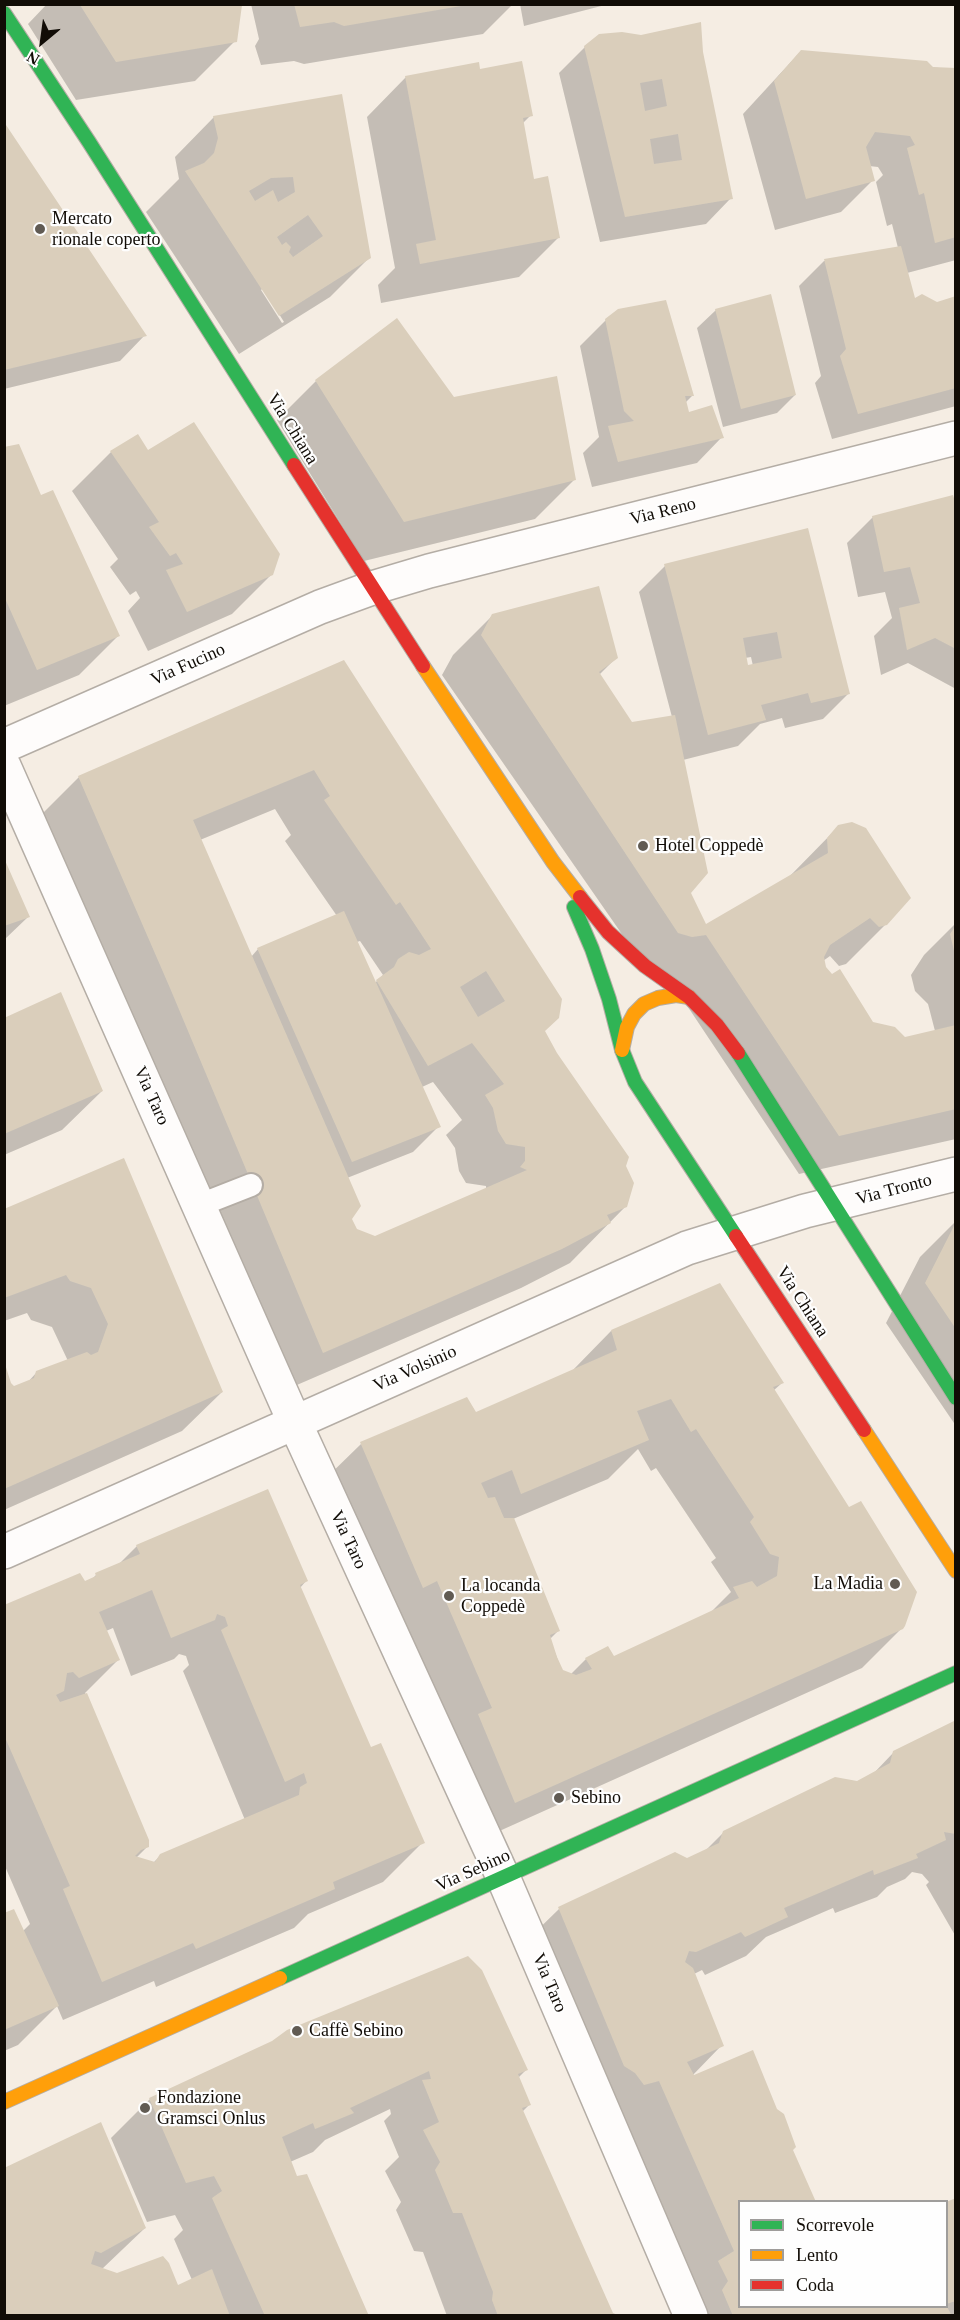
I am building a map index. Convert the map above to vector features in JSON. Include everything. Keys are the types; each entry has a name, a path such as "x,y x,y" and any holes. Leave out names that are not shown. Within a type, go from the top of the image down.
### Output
{"street":[{"name":"Via Chiana","path":"4,14 372,588 553,862 590,911 629,952 689,997 717,1025 733,1046 956,1398"},
{"name":"Via Reno","path":"372,588 441,568 956,438"},
{"name":"Via Fucino","path":"4,746 320,607 372,588"},
{"name":"Via Taro","path":"4,766 200,1205 294,1423 503,1877 691,2316"},
{"name":"Via Chiana","path":"553,862 592,948 609,999 622,1050 635,1082 956,1571"},
{"path":"622,1050 627,1027 634,1014 644,1004 658,998 689,997"},
{"name":"Via Tronto","path":"833,1206 956,1174"},
{"name":"Via Volsinio","path":"4,1552 687,1248 805,1211 833,1206"},
{"name":"Via Sebino","path":"4,2102 956,1673"}],"lane":[{"path":"200,1205 251,1185"}],"building":[{"path":"294,4 461,4 461,6 344,26 334,22 300,27"},
{"path":"80,5 242,5 237,42 116,62"},
{"path":"701,22 703,52 733,199 625,217 584,46 599,34 622,32 641,35","holes":["662,79 667,106 645,111 640,83","678,134 682,160 654,164 650,139"]},
{"path":"801,50 927,61 933,67 956,68 956,237 935,243 924,193 919,195 907,148 915,145 910,136 875,132 866,147 875,181 806,199 774,81"},
{"path":"522,61 533,116 523,118 534,179 548,176 560,238 420,264 416,244 436,240 405,76 479,62 480,69"},
{"path":"342,94 371,258 279,316 185,171 204,163 214,153 218,138 213,116","holes":["293,177 295,192 278,202 273,190 255,201 249,191 271,178","308,215 323,236 293,257 289,252 291,247 286,242 282,245 277,237"]},
{"name":"Mercato rionale coperto","path":"4,122 147,336 4,370"},
{"path":"901,246 915,298 922,294 937,302 956,296 956,388 858,414 840,356 846,349 824,259"},
{"path":"771,294 796,395 741,409 715,309"},
{"path":"666,300 694,396 685,396 689,412 712,405 724,438 618,462 608,426 634,421 624,411 605,319 618,309"},
{"path":"397,318 454,397 557,376 576,480 404,522 315,380"},
{"path":"194,422 280,554 273,575 187,612 166,570 183,564 176,553 170,556 149,527 159,522 110,451 138,434 148,450"},
{"path":"19,444 41,495 53,490 120,636 37,670 4,596 4,447"},
{"path":"953,495 956,504 956,649 935,638 907,650 899,608 920,603 910,567 884,572 872,516"},
{"path":"808,528 850,694 811,703 808,693 761,705 766,720 708,735 664,564","holes":["777,632 782,658 748,665 743,638"]},
{"path":"599,586 618,658 599,672 632,722 675,715 708,873 691,893 706,924 828,853 827,838 838,825 852,822 866,828 911,898 887,925 879,927 870,918 830,945 824,957 826,967 832,974 840,969 873,1022 895,1027 905,1037 956,1025 956,1109 839,1136 706,935 692,937 678,933 481,635 492,614"},
{"path":"344,660 562,999 559,1018 545,1031 557,1053 629,1157 626,1166 634,1183 627,1207 607,1215 611,1223 562,1249 323,1353 170,988 78,776","holes":["314,770 330,796 324,800 396,905 400,902 431,949 419,955 409,952 376,980 428,1066 472,1043 504,1084 485,1095 493,1108 498,1131 506,1144 525,1147 525,1161 520,1167 527,1170 375,1236 357,1229 352,1219 361,1206 193,820","486,971 505,1001 478,1017 460,987"]},
{"path":"4,858 30,917 4,926"},
{"path":"344,911 441,1127 352,1162 257,948"},
{"path":"956,925 956,955 955,955 950,934"},
{"path":"61,992 103,1091 4,1134 4,1018"},
{"path":"124,1158 223,1392 4,1489 4,1361 14,1386 34,1378 36,1371 87,1352 91,1355 98,1352 108,1324 91,1288 70,1281 66,1275 4,1298 4,1209"},
{"path":"956,1222 956,1329 925,1283"},
{"path":"720,1283 784,1383 773,1387 849,1507 861,1501 917,1592 903,1629 515,1803 478,1714 492,1708 437,1581 423,1588 360,1442 467,1397 476,1412 617,1350 611,1330","holes":["671,1399 691,1432 696,1429 754,1517 750,1522 770,1554 779,1557 777,1576 757,1587 752,1581 733,1587 739,1598 614,1656 608,1646 585,1658 592,1669 576,1675 563,1670 550,1635 560,1631 514,1518 504,1518 495,1497 488,1498 481,1483 512,1470 521,1494 649,1440 637,1411"]},
{"path":"268,1489 308,1581 300,1585 371,1747 381,1743 425,1843 333,1882 335,1889 196,1949 193,1943 102,1982 63,1889 70,1886 4,1735 4,1605 80,1573 85,1581 96,1576 95,1573 140,1554 136,1545","holes":["152,1590 171,1638 215,1620 217,1614 225,1617 228,1626 221,1630 285,1782 304,1773 307,1783 300,1787 299,1795 160,1854 155,1862 135,1856 141,1850 149,1847 149,1840 87,1693 60,1702 56,1695 64,1691 67,1673 73,1672 79,1678 120,1660 99,1612"]},
{"path":"956,1720 956,1834 944,1832 946,1840 916,1854 918,1858 874,1875 873,1870 784,1908 788,1917 745,1937 741,1932 696,1952 689,1951 685,1962 693,1968 724,2046 687,2062 694,2075 753,2050 777,2109 784,2114 796,2147 793,2150 815,2200 738,2200 738,2308 948,2308 952,2316 733,2316 722,2290 728,2281 718,2261 734,2251 659,2081 644,2085 635,2073 624,2066 558,1907 675,1852 687,1858 719,1843 723,1831 835,1777 857,1781 890,1763 893,1751"},
{"path":"14,1909 59,2006 4,2030 4,1913"},
{"path":"468,1956 482,1970 528,2070 518,2074 531,2105 522,2108 613,2313 620,2316 498,2316 492,2300 493,2292 462,2213 453,2213 435,2170 440,2162 423,2130 439,2122 422,2080 431,2079 429,2071 350,2108 354,2113 315,2129 313,2123 282,2137 297,2176 307,2174 369,2316 265,2316 212,2198 222,2191 214,2176 186,2183 149,2098 272,2041 287,2030"},
{"path":"101,2122 146,2228 101,2253 95,2251 91,2264 117,2273 163,2256 169,2263 178,2285 212,2269 230,2316 4,2316 4,2168"},
{"path":"956,2198 956,2301 948,2303 948,2201"}],"traffic: fast":[{"path":"4,13 89,142 294,465"},
{"path":"574,907 592,949 609,999 622,1050 635,1082 736,1236"},
{"path":"738,1053 956,1398"},
{"path":"280,1978 956,1673"}],"traffic: slow":[{"path":"423,666 553,862 580,897"},
{"path":"622,1050 627,1027 634,1014 644,1004 658,998 676,995 689,997"},
{"path":"864,1430 956,1571"},
{"path":"4,2102 280,1978"}],"traffic: jam":[{"path":"294,465 423,666"},
{"path":"580,897 608,932 645,966 689,997 717,1025 738,1053"},
{"path":"736,1236 864,1430"}],"place":[{"name":"Mercato rionale coperto","path":"40,229"},
{"name":"Hotel Coppedè","path":"643,846"},
{"name":"La Madia","path":"895,1584"},
{"name":"La locanda Coppedè","path":"449,1596"},
{"name":"Sebino","path":"559,1798"},
{"name":"Caffè Sebino","path":"297,2031"},
{"name":"Fondazione Gramsci Onlus","path":"145,2108"}]}
